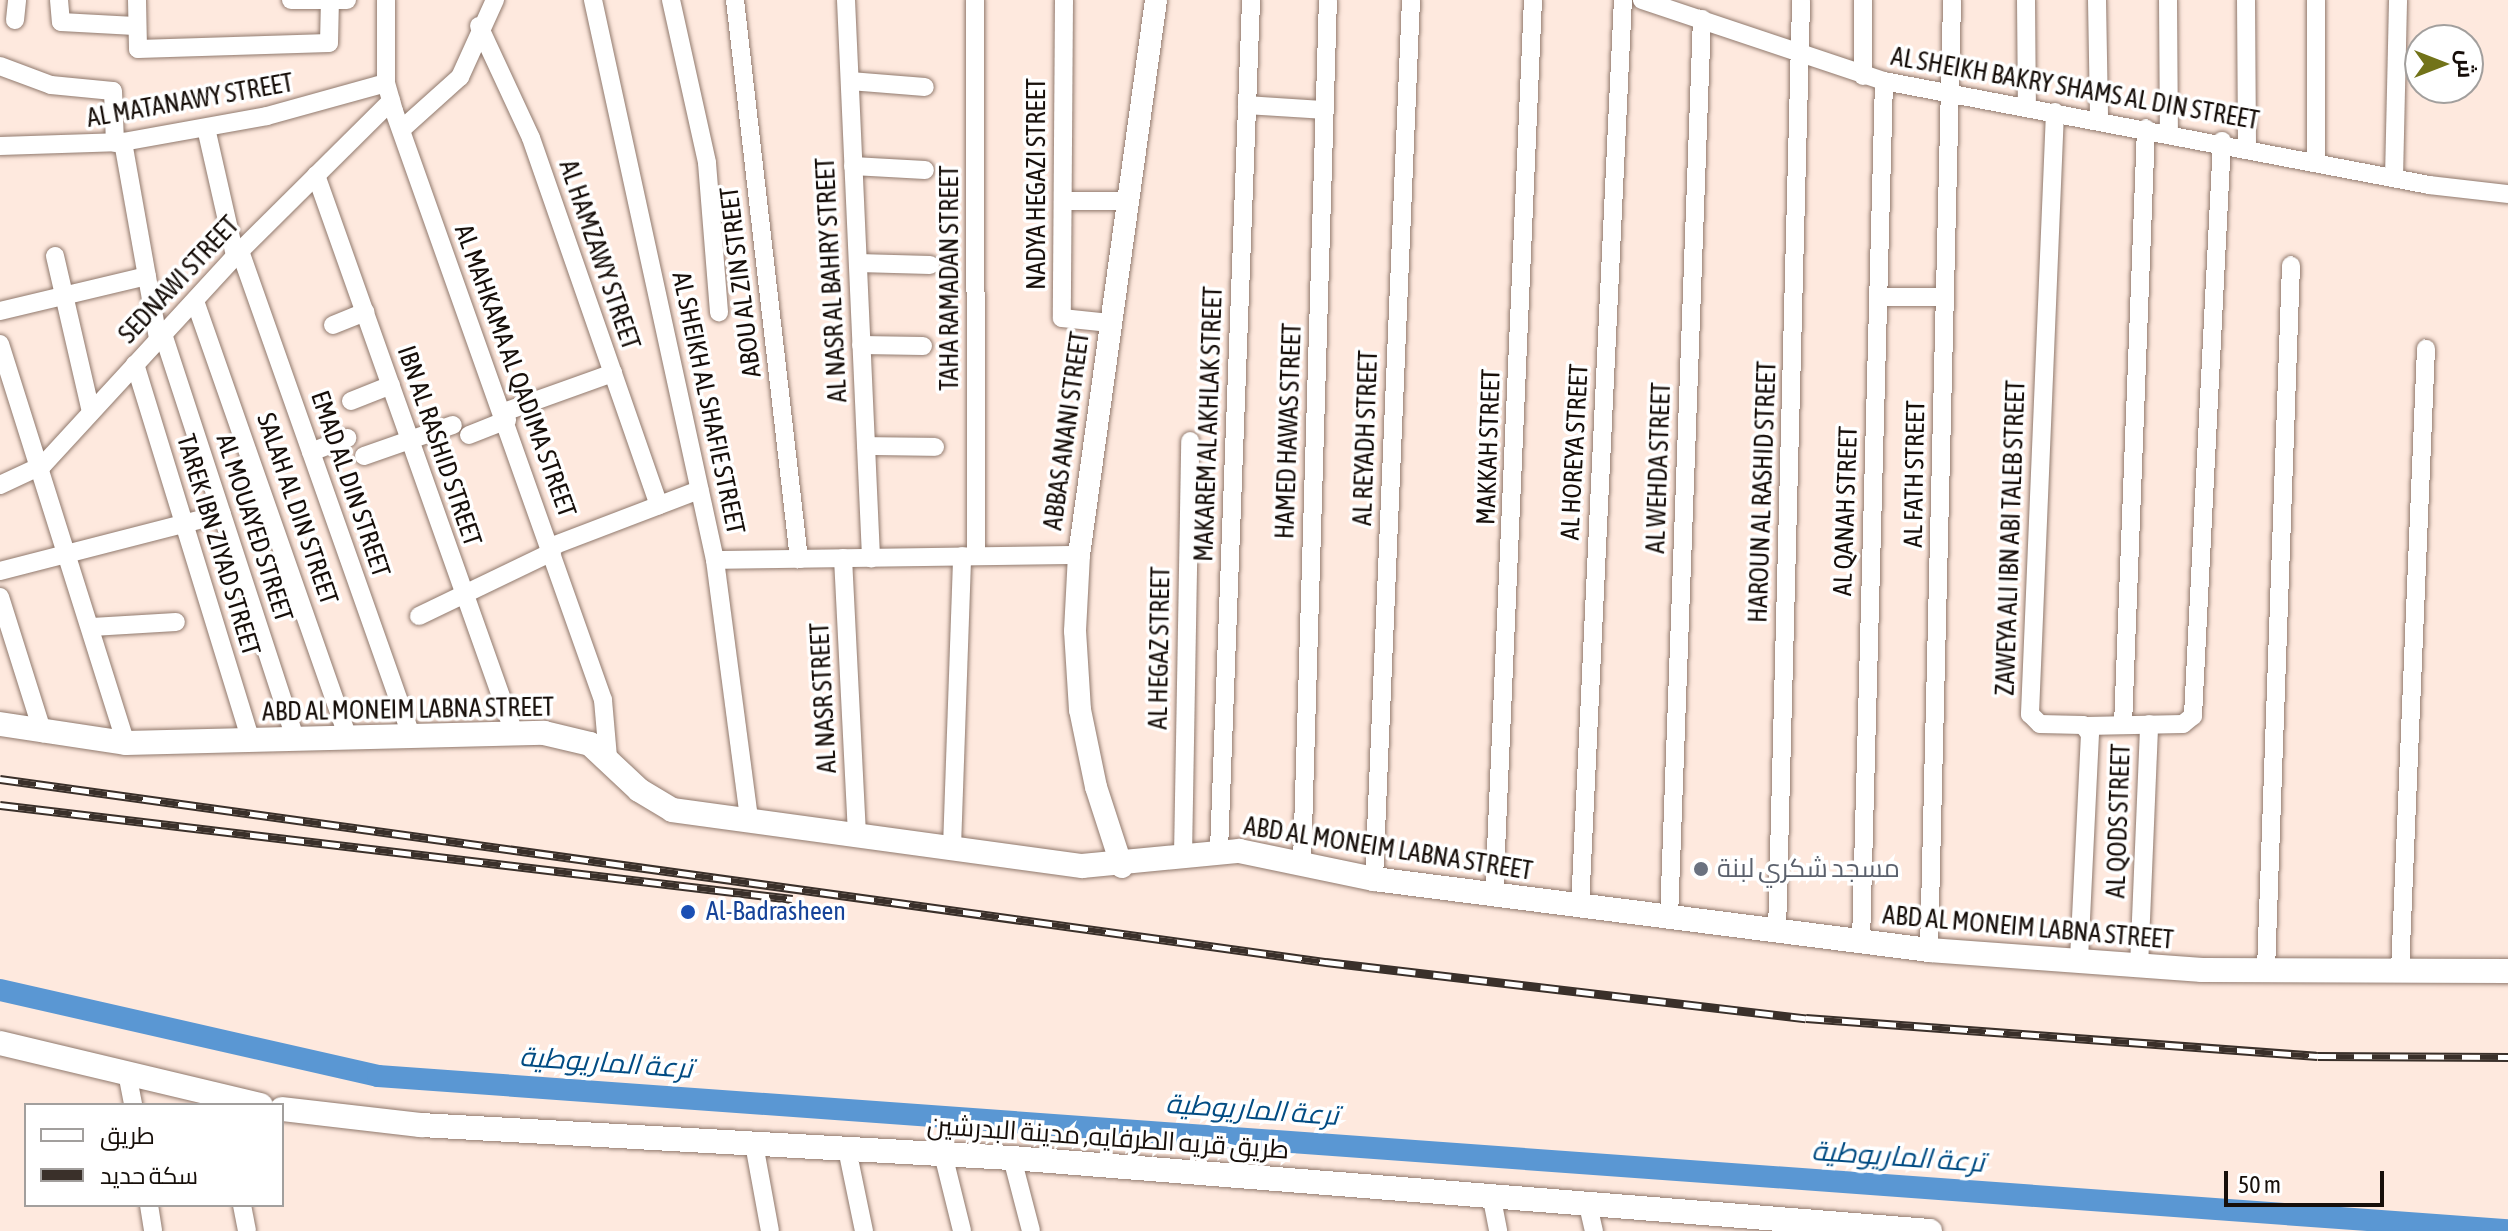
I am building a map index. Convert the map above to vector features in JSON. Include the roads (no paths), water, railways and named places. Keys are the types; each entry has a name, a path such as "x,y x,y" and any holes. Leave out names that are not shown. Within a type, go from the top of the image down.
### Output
{"main road":[{"name":"ABD AL MONEIM LABNA STREET","path":"0,724 43,733 126,743 514,733 571,737 608,757 639,790 672,810 952,847 1122,867 1219,850 1374,879 1494,896 1929,950 2079,963 2266,970 2508,971"},
{"path":"0,1043 127,1073 224,1101"},
{"name":"طريق قريه الطرفايه, مدينة البدرشين","path":"284,1109 421,1125 1012,1158 1587,1201 1711,1221 1930,1231"}],"street":[{"path":"15,20 17,0"},
{"path":"59,0 61,22 135,26"},
{"path":"137,0 135,26 138,49 329,43 330,0"},
{"path":"291,0 347,0"},
{"name":"AL MAHKAMA AL QADIMA STREET","path":"386,0 389,92 603,700 608,757"},
{"path":"402,129 460,77 479,26 495,0"},
{"name":"AL SHEIKH AL SHAFIE STREET","path":"593,0 715,560 749,820"},
{"path":"671,0 707,163 719,313"},
{"name":"ABOU AL ZIN STREET","path":"735,0 799,559"},
{"name":"AL NASR AL BAHRY STREET","path":"846,0 871,558"},
{"name":"TAHA RAMADAN STREET","path":"952,847 969,556 975,0"},
{"name":"NADYA HEGAZI STREET","path":"1064,0 1062,320 1110,323"},
{"name":"ABBAS ANANI STREET","path":"1122,867 1096,787 1080,710 1075,631 1079,555 1156,0"},
{"name":"MAKAREM AL AKHLAK STREET","path":"1219,850 1251,0"},
{"name":"HAMED HAWAS STREET","path":"1302,864 1328,0"},
{"name":"AL REYADH STREET","path":"1374,879 1411,0"},
{"name":"MAKKAH STREET","path":"1494,896 1533,0"},
{"name":"AL HOREYA STREET","path":"1580,907 1623,0"},
{"name":"AL SHEIKH BAKRY SHAMS AL DIN STREET","path":"1642,0 1698,12 1800,54 1884,81 2222,141 2394,178 2508,194"},
{"name":"HAROUN AL RASHID STREET","path":"1777,932 1801,0"},
{"path":"1863,0 1863,76"},
{"name":"AL FATH STREET","path":"1929,950 1945,297 1954,95 1952,0"},
{"path":"2026,0 2027,108"},
{"path":"2097,0 2099,120"},
{"path":"2168,0 2169,132"},
{"path":"2246,0 2247,146"},
{"path":"2316,0 2316,161"},
{"path":"2394,178 2398,0"},
{"name":"AL WEHDA STREET","path":"1669,918 1698,12"},
{"name":"AL HAMZAWY STREET","path":"479,26 531,138 659,505"},
{"name":"AL MOUAYED STREET","path":"0,66 51,85 113,91 119,142 160,337 295,738"},
{"path":"850,81 925,87"},
{"name":"AL QANAH STREET","path":"1861,942 1884,81"},
{"name":"AL MATANAWY STREET","path":"0,146 119,142 389,92"},
{"name":"SEDNAWI STREET","path":"0,485 43,465 238,253 316,175 389,92"},
{"path":"1247,105 1325,110"},
{"name":"ZAWEYA ALI IBN ABI TALEB STREET","path":"2055,112 2030,714 2040,724 2183,724 2193,716 2222,141"},
{"name":"EMAD AL DIN STREET","path":"206,128 238,253 411,735"},
{"path":"2123,725 2146,128"},
{"path":"853,166 925,170"},
{"name":"IBN AL RASHID STREET","path":"316,175 514,733"},
{"path":"1063,201 1127,201"},
{"path":"55,256 91,412"},
{"path":"858,263 930,265"},
{"path":"2266,970 2291,265"},
{"path":"0,311 147,276"},
{"path":"1878,297 1945,297"},
{"name":"SALAH AL DIN STREET","path":"195,301 347,736"},
{"path":"333,325 365,312"},
{"path":"0,344 43,465 126,743"},
{"path":"861,345 923,346"},
{"path":"2400,971 2426,349"},
{"name":"TAREK IBN ZIYAD STREET","path":"135,364 251,740"},
{"path":"469,435 505,416 613,373"},
{"path":"351,401 391,385"},
{"path":"364,456 453,425"},
{"path":"311,452 347,438"},
{"name":"AL HEGAZ STREET","path":"1183,856 1190,441"},
{"path":"866,446 935,447"},
{"path":"419,616 551,549 699,490"},
{"path":"0,571 222,514"},
{"path":"715,560 1079,555"},
{"name":"AL NASR STREET","path":"843,558 857,835"},
{"path":"0,597 43,733"},
{"path":"92,627 176,622"},
{"name":"AL QODS STREET","path":"2139,967 2149,724"},
{"path":"2079,963 2086,726"},
{"path":"127,1073 133,1103"},
{"path":"754,1144 770,1231"},
{"path":"847,1149 864,1231"},
{"path":"943,1154 962,1231"},
{"path":"1012,1158 1031,1231"},
{"path":"1491,1194 1498,1231"},
{"path":"1587,1201 1594,1231"},
{"path":"149,1207 153,1231"},
{"path":"242,1207 247,1231"}],"waterway":[{"name":"ترعة الماريوطية","path":"0,990 378,1076 2508,1230"}],"railway":[{"path":"0,779 1326,962 1806,1018 2318,1056 2508,1057"},
{"path":"0,805 792,899"}],"place":[{"name":"مسجد شكري لبنة","path":"1701,869"},
{"name":"Al-Badrasheen","path":"688,912"}]}
